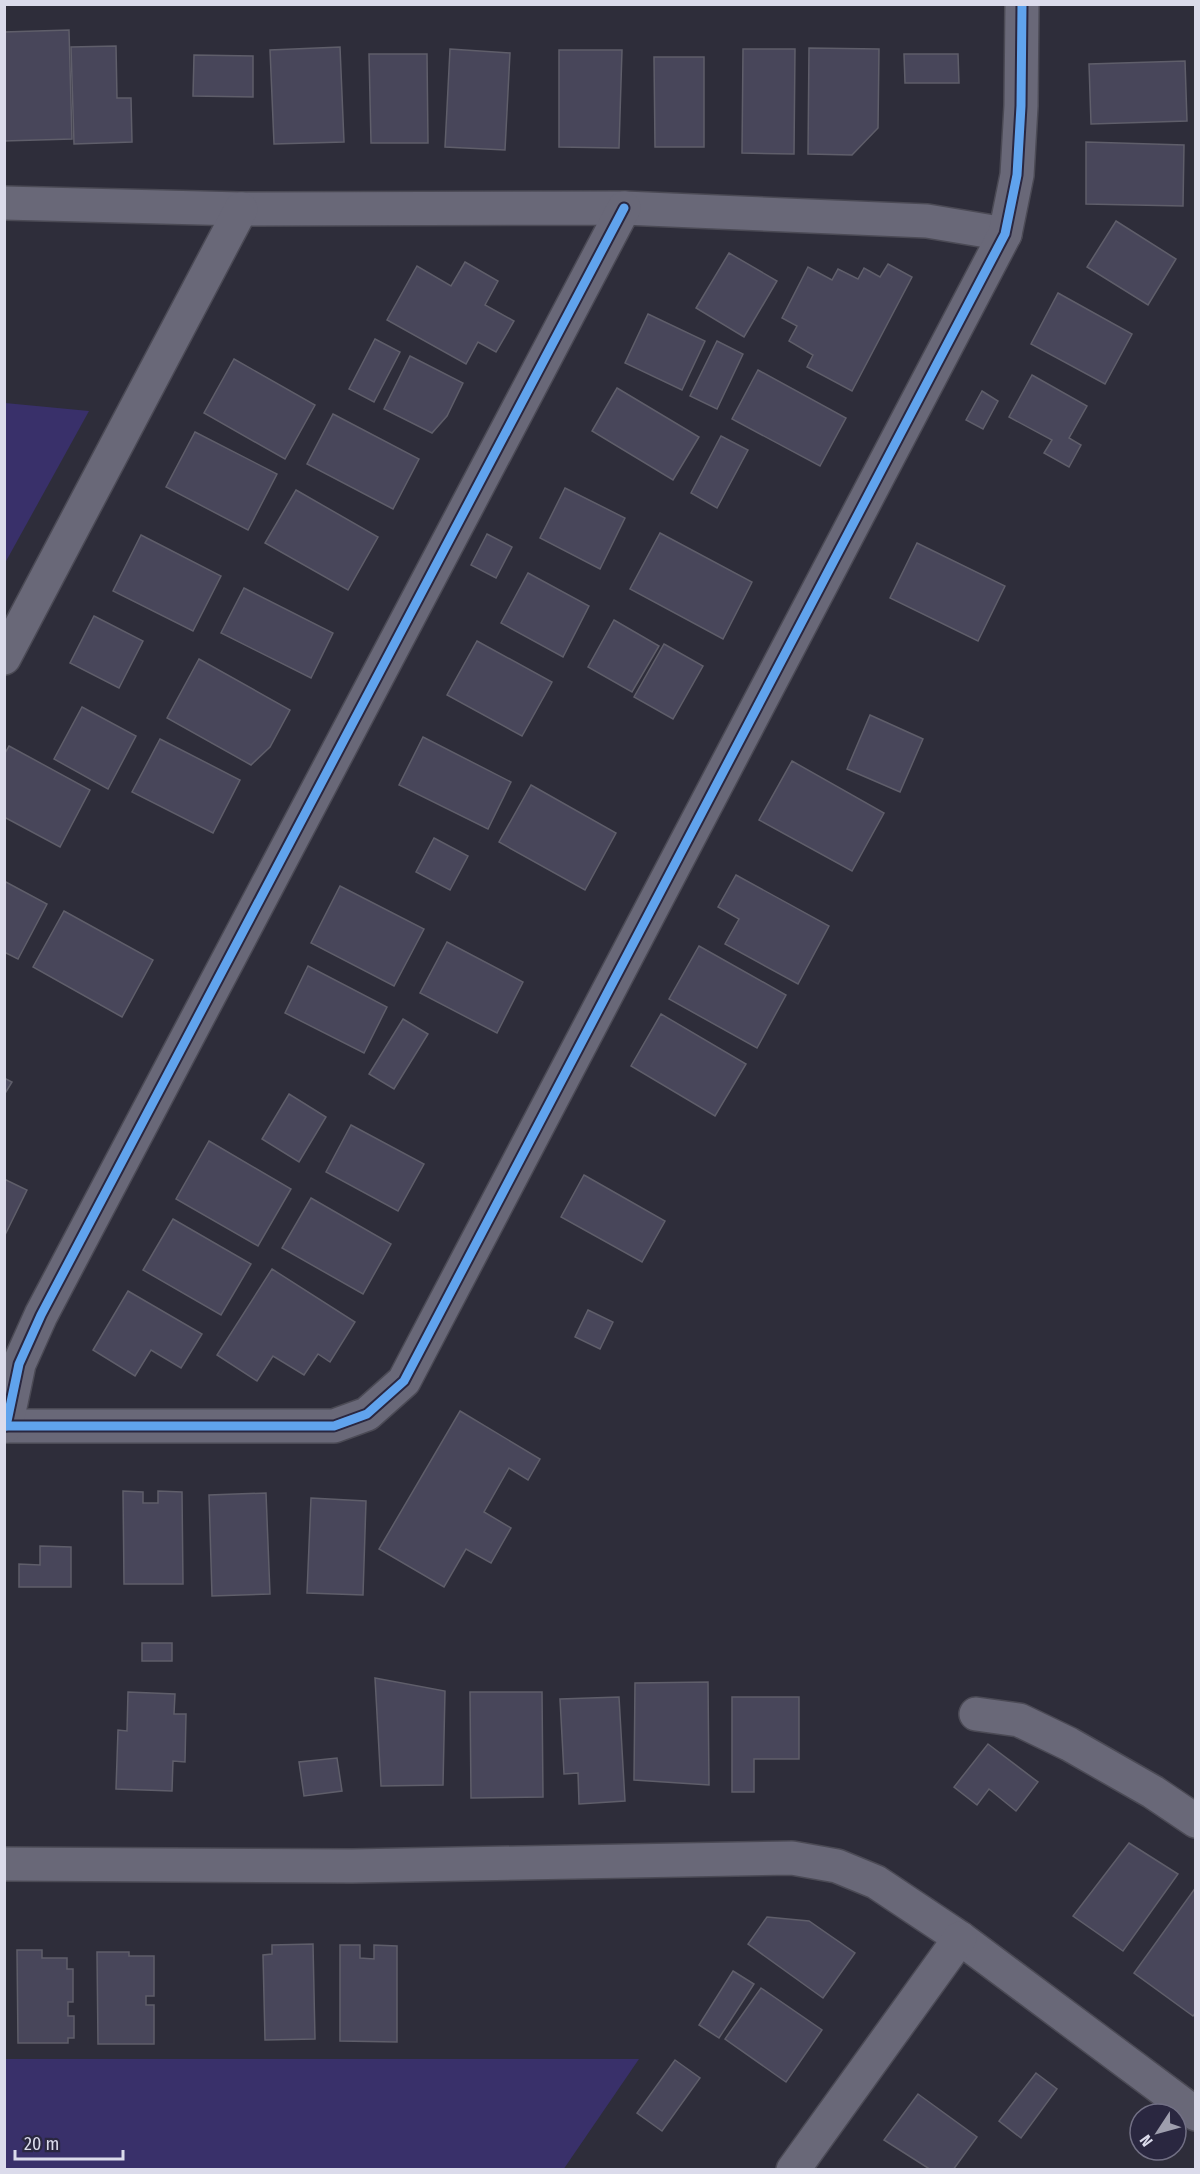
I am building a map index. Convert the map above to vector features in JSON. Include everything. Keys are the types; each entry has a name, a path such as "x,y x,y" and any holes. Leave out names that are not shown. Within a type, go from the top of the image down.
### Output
{"street":[{"path":"624,208 41,1315 19,1364 5,1426 334,1426 367,1414 404,1381 1005,234 1017,175 1021,106 1022,4"},
{"path":"4,203 241,209 624,208 927,221 1005,234"},
{"path":"4,658 241,209"},
{"path":"976,1714 1019,1719 1144,1786 1196,1821"},
{"path":"4,1864 352,1866 792,1858 837,1866 876,1882 960,1938 1196,2114"},
{"path":"793,2169 960,1938"}],"shaded area":[{"path":"4,403 89,411 5,563"},
{"path":"5,2059 639,2059 563,2170 5,2169"}],"building":[{"path":"69,30 72,139 4,141 4,32"},
{"path":"116,46 117,98 131,98 132,142 74,144 71,47"},
{"path":"340,47 344,142 274,144 270,50"},
{"path":"809,48 879,49 878,128 852,155 808,154"},
{"path":"450,49 510,53 505,150 445,147"},
{"path":"743,49 795,49 794,154 742,153"},
{"path":"559,50 622,50 619,148 559,147"},
{"path":"369,54 427,54 428,143 371,143"},
{"path":"904,54 958,54 959,83 905,83"},
{"path":"194,55 253,56 253,97 193,96"},
{"path":"654,57 704,57 704,147 655,147"},
{"path":"1185,61 1187,121 1091,124 1089,64"},
{"path":"1086,142 1184,145 1183,206 1086,204"},
{"path":"1116,221 1176,259 1148,305 1087,267"},
{"path":"729,253 777,281 744,337 696,308"},
{"path":"465,262 498,281 485,305 514,321 496,352 478,342 466,364 387,320 417,266 451,286"},
{"path":"888,264 912,277 852,391 807,367 813,355 789,341 797,326 782,318 808,267 832,280 838,269 858,279 864,268 880,277"},
{"path":"1058,293 1132,334 1105,384 1031,344"},
{"path":"648,314 705,341 682,390 625,363"},
{"path":"375,339 400,352 374,402 349,389"},
{"path":"717,341 743,354 717,409 690,396"},
{"path":"410,356 463,383 447,416 432,433 384,409"},
{"path":"234,359 315,405 285,459 204,413"},
{"path":"758,370 846,418 820,466 732,419"},
{"path":"1032,375 1087,406 1069,438 1081,445 1069,467 1044,453 1052,440 1009,417"},
{"path":"617,388 699,437 673,480 592,431"},
{"path":"982,391 998,401 983,429 966,420"},
{"path":"333,414 419,459 393,509 307,464"},
{"path":"195,432 277,474 248,530 166,487"},
{"path":"721,436 748,450 717,508 691,493"},
{"path":"565,488 625,518 600,569 540,538"},
{"path":"296,490 378,537 348,590 265,543"},
{"path":"660,533 752,582 723,639 630,589"},
{"path":"487,534 512,547 496,578 471,565"},
{"path":"141,535 221,576 193,631 113,591"},
{"path":"917,543 1005,586 978,641 890,598"},
{"path":"528,573 589,606 563,657 501,623"},
{"path":"244,588 333,633 311,678 221,633"},
{"path":"94,616 143,641 119,688 70,663"},
{"path":"614,620 659,646 632,692 588,667"},
{"path":"477,641 552,682 522,736 447,695"},
{"path":"664,644 703,666 673,719 634,697"},
{"path":"199,659 290,710 270,747 251,765 167,718"},
{"path":"82,707 136,736 108,789 54,759"},
{"path":"870,715 923,739 900,792 847,769"},
{"path":"423,737 511,782 488,829 399,785"},
{"path":"160,739 240,780 213,833 132,792"},
{"path":"9,746 90,790 60,847 4,817 4,755"},
{"path":"792,761 884,813 852,871 759,820"},
{"path":"531,785 616,833 585,890 499,842"},
{"path":"434,838 468,856 450,890 416,872"},
{"path":"736,875 829,926 798,984 725,944 739,919 718,907"},
{"path":"4,881 47,904 18,959 4,952"},
{"path":"340,886 424,929 394,986 311,943"},
{"path":"64,911 153,960 122,1017 33,967"},
{"path":"447,942 523,982 497,1033 420,993"},
{"path":"699,946 786,995 757,1048 669,999"},
{"path":"308,966 387,1007 364,1053 285,1013"},
{"path":"661,1014 746,1064 715,1116 631,1066"},
{"path":"403,1019 428,1034 394,1089 369,1074"},
{"path":"4,1078 12,1082 4,1095"},
{"path":"289,1094 326,1117 299,1162 262,1139"},
{"path":"351,1125 424,1164 398,1211 326,1172"},
{"path":"209,1141 291,1189 258,1246 176,1199"},
{"path":"584,1175 665,1221 642,1262 561,1217"},
{"path":"4,1179 27,1190 4,1237"},
{"path":"311,1198 391,1244 363,1294 282,1248"},
{"path":"173,1219 251,1264 221,1315 143,1270"},
{"path":"272,1269 355,1322 330,1362 318,1354 304,1375 273,1356 257,1381 217,1355"},
{"path":"128,1291 202,1334 181,1368 151,1350 135,1376 93,1350"},
{"path":"588,1310 613,1322 600,1349 575,1337"},
{"path":"460,1411 540,1459 528,1480 509,1468 484,1512 511,1528 491,1563 466,1549 444,1587 379,1549"},
{"path":"123,1491 143,1492 143,1503 158,1503 158,1491 182,1492 183,1584 124,1584"},
{"path":"266,1493 270,1594 212,1596 209,1495"},
{"path":"311,1498 366,1501 363,1595 307,1593"},
{"path":"40,1546 71,1547 71,1587 19,1587 19,1564 40,1565"},
{"path":"142,1643 172,1643 172,1661 142,1661"},
{"path":"375,1678 445,1691 443,1785 381,1786"},
{"path":"708,1682 709,1785 634,1780 635,1683"},
{"path":"128,1692 175,1694 174,1714 186,1714 185,1762 173,1761 172,1791 116,1789 118,1730 127,1731"},
{"path":"470,1692 542,1692 543,1797 471,1798"},
{"path":"619,1697 625,1801 579,1804 578,1773 564,1774 560,1699"},
{"path":"732,1697 799,1697 799,1759 754,1759 754,1792 732,1792"},
{"path":"988,1744 1038,1782 1016,1811 989,1789 977,1805 954,1787"},
{"path":"337,1758 342,1791 304,1796 299,1762"},
{"path":"1129,1843 1178,1874 1123,1951 1073,1916"},
{"path":"1196,1887 1196,2012 1193,2016 1134,1973"},
{"path":"767,1917 809,1921 855,1953 823,1998 748,1944"},
{"path":"313,1944 315,2039 265,2040 263,1955 272,1954 272,1945"},
{"path":"340,1945 360,1945 360,1958 374,1959 374,1945 397,1946 397,2042 340,2041"},
{"path":"17,1950 42,1950 42,1958 67,1958 67,1969 73,1969 73,2002 68,2002 68,2016 74,2016 74,2038 68,2038 68,2043 18,2043"},
{"path":"97,1952 129,1952 129,1956 154,1956 154,1996 146,1996 146,2005 154,2005 154,2044 98,2044"},
{"path":"733,1971 754,1984 719,2038 699,2025"},
{"path":"761,1988 822,2030 786,2082 725,2039"},
{"path":"675,2060 700,2078 662,2131 637,2113"},
{"path":"1036,2073 1057,2089 1021,2138 999,2121"},
{"path":"918,2094 977,2137 953,2170 931,2170 884,2140"}],"cycle path":[{"path":"4,1426 334,1426 367,1414 404,1381 1005,234 1017,175 1021,106 1022,4"},
{"path":"6,1426 19,1364 41,1315 624,208"}]}
